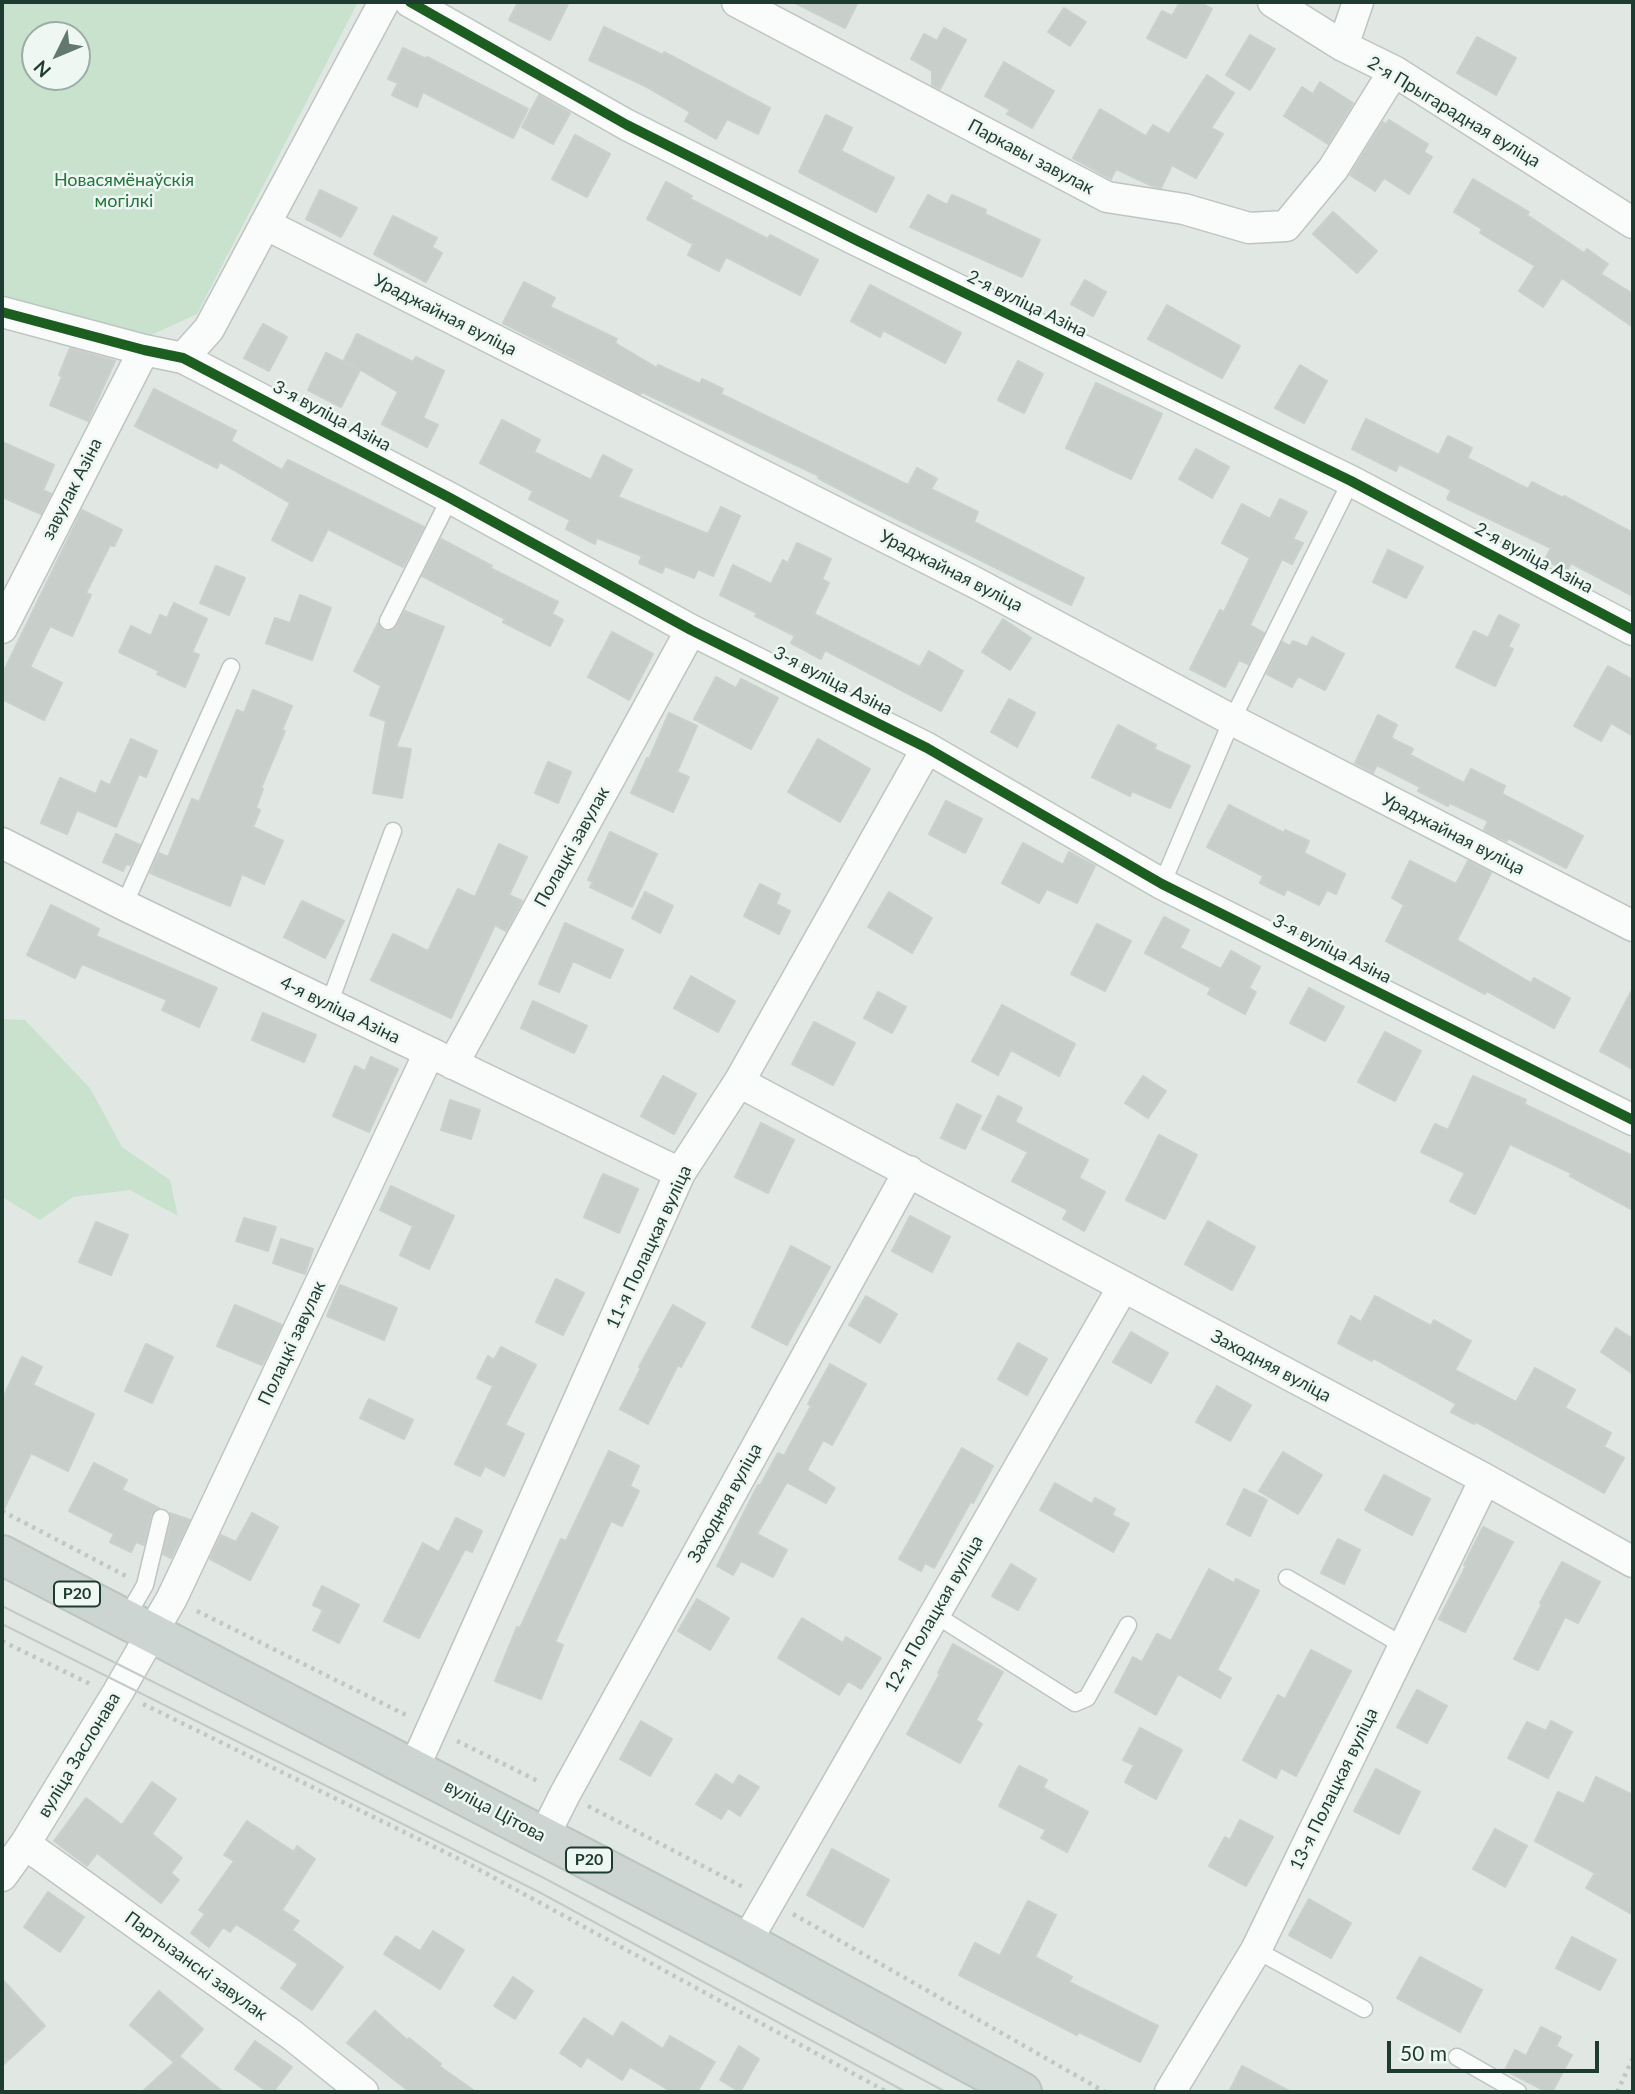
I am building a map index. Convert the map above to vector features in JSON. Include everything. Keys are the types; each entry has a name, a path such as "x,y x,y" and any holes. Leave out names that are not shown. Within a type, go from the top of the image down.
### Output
{"main road":[{"name":"вуліца Цітова","path":"2,1555 746,1942 1022,2092"}],"street":[{"path":"183,358 209,329 384,2"},
{"name":"2-я вуліца Азіна","path":"410,2 627,125 870,247 1351,481 1633,630"},
{"name":"Паркавы завулак","path":"737,2 1107,197 1184,209 1249,228 1286,226 1333,169 1394,71"},
{"name":"2-я Прыгарадная вуліца","path":"1273,2 1343,46 1394,71 1633,223"},
{"path":"1343,46 1358,2"},
{"name":"Ураджайная вуліца","path":"265,224 974,582 1232,720 1633,926"},
{"name":"3-я вуліца Азіна","path":"2,312 183,358 450,498 691,630 927,748 1162,884 1633,1120"},
{"name":"завулак Азіна","path":"2,628 144,350"},
{"name":"Полацкі завулак","path":"139,1625 177,1585 441,1058 691,630"},
{"name":"11-я Полацкая вуліца","path":"414,1768 680,1173 739,1082 927,748"},
{"name":"4-я вуліца Азіна","path":"2,843 124,905 680,1173"},
{"name":"Заходняя вуліца","path":"739,1082 1485,1479 1633,1562"},
{"name":"Заходняя вуліца","path":"544,1836 909,1171"},
{"name":"12-я Полацкая вуліца","path":"746,1942 1124,1287"},
{"name":"13-я Полацкая вуліца","path":"1170,2092 1255,1950 1485,1479"},
{"name":"вуліца Заслонава","path":"2,1876 25,1844 118,1692 139,1625"},
{"name":"Партызанскі завулак","path":"25,1844 292,2035 363,2092"}],"lane":[{"path":"1162,884 1232,720 1351,481"},
{"path":"388,621 450,498"},
{"path":"124,905 231,667"},
{"path":"329,1004 393,831"},
{"path":"139,1625 145,1585 161,1517"},
{"path":"1287,1578 1404,1646"},
{"path":"934,1614 1075,1703 1087,1698 1128,1625"},
{"path":"1255,1950 1364,2008"},
{"path":"1457,2057 1518,2092"}],"path":[{"path":"2,1641 95,1686 118,1692 467,1863 887,2092"},
{"path":"1616,2092 1633,2058"}],"green space":[{"name":"Новасямёнаўскія могілкі","path":"2,2 358,2 197,314 147,337 2,299"},
{"path":"2,1019 25,1020 90,1088 122,1147 170,1180 178,1216 130,1190 73,1197 40,1220 2,1197"}],"building":[{"path":"518,2 569,2 550,40 509,20"},
{"path":"793,2 858,2 845,28"},
{"path":"1180,2 1199,2 1212,9 1186,58 1147,38 1162,11 1172,16"},
{"path":"1064,8 1086,22 1070,46 1048,32"},
{"path":"604,27 663,55 664,52 770,108 758,134 727,119 716,139 685,121 690,112 643,85 589,60"},
{"path":"944,28 966,40 940,89 932,85 932,71 911,59 924,34 937,41"},
{"path":"1250,35 1275,49 1250,90 1226,75"},
{"path":"1477,37 1516,58 1496,95 1457,73"},
{"path":"403,48 426,59 427,57 528,109 513,138 423,92 417,107 392,95 398,83 388,79"},
{"path":"1004,62 1054,91 1032,128 1007,114 1010,110 985,96"},
{"path":"1207,75 1234,93 1211,128 1223,134 1196,178 1172,165 1161,188 1116,169 1111,179 1073,158 1100,109 1146,136 1153,125 1169,134"},
{"path":"1320,82 1353,103 1328,144 1284,116 1302,87 1313,94"},
{"path":"539,95 570,113 553,144 522,127"},
{"path":"826,115 852,128 841,151 894,178 876,212 799,172"},
{"path":"1389,120 1428,144 1424,152 1432,157 1409,194 1384,178 1375,191 1350,175 1383,122 1386,124"},
{"path":"575,135 610,154 587,197 552,179"},
{"path":"1473,179 1529,212 1527,215 1584,253 1587,249 1608,264 1601,274 1633,294 1633,327 1562,278 1543,307 1519,291 1535,266 1480,233 1482,229 1454,212"},
{"path":"666,182 692,196 690,199 768,239 770,235 818,260 800,295 726,257 719,271 688,255 693,244 647,219"},
{"path":"320,190 357,208 341,237 306,219"},
{"path":"928,195 947,205 952,195 986,210 985,214 1040,240 1022,277 910,227"},
{"path":"1333,212 1377,251 1357,273 1313,234"},
{"path":"393,216 437,238 432,247 442,253 426,282 374,254"},
{"path":"1085,280 1106,292 1093,316 1071,304"},
{"path":"524,282 555,298 550,307 617,339 615,343 657,368 658,365 700,384 702,379 723,389 721,394 908,485 917,468 937,479 931,489 978,512 974,522 1084,578 1071,605 865,503 818,478 819,476 642,392 640,394 503,323"},
{"path":"870,285 961,333 945,363 883,330 880,337 851,321"},
{"path":"1167,305 1240,346 1222,378 1148,339"},
{"path":"263,324 287,337 269,371 244,358"},
{"path":"357,334 413,362 416,357 444,371 423,418 438,425 427,447 382,424 398,392 344,360"},
{"path":"70,348 115,361 88,421 50,405"},
{"path":"326,353 360,370 341,407 308,390"},
{"path":"1018,361 1043,374 1024,413 998,400"},
{"path":"1300,365 1327,381 1304,423 1275,408"},
{"path":"1096,383 1162,414 1131,479 1066,448"},
{"path":"154,389 236,431 231,441 282,470 288,460 424,527 403,567 328,529 312,561 272,540 290,503 220,462 217,468 135,426"},
{"path":"1366,419 1439,455 1448,436 1472,448 1467,458 1528,489 1532,482 1563,498 1564,496 1633,533 1633,596 1571,563 1567,571 1545,560 1551,548 1447,499 1451,490 1399,464 1396,471 1352,449"},
{"path":"502,420 540,440 534,452 591,480 603,455 632,470 618,497 708,534 721,507 740,516 713,576 698,569 694,578 665,566 662,573 639,563 642,556 597,538 595,544 566,529 570,520 529,499 533,491 480,463"},
{"path":"2,442 54,465 43,490 51,494 41,514 2,497"},
{"path":"1196,449 1229,467 1212,498 1179,479"},
{"path":"1280,499 1307,512 1293,539 1303,543 1292,564 1282,559 1250,625 1264,633 1248,664 1239,660 1225,687 1190,669 1220,610 1224,612 1250,558 1222,543 1242,504 1270,519"},
{"path":"82,510 122,530 114,546 110,545 86,593 91,595 72,636 50,626 30,667 62,683 44,720 2,699 2,675"},
{"path":"441,539 492,566 490,568 558,602 552,614 563,620 550,646 422,576"},
{"path":"797,543 831,559 822,579 829,583 814,614 920,667 929,651 963,671 941,711 825,650 821,659 791,643 795,636 720,595 733,565 771,584 783,560 788,563"},
{"path":"1388,550 1423,567 1406,598 1373,582"},
{"path":"216,566 245,578 229,615 200,603"},
{"path":"300,595 331,608 312,660 266,643 275,618 290,623"},
{"path":"174,603 207,619 192,652 199,655 185,687 119,652 131,626 151,636 160,615 167,618"},
{"path":"405,611 444,627 396,747 411,749 402,798 373,793 386,721 370,715 381,686 354,671 378,623 384,631 393,630"},
{"path":"1499,615 1519,625 1508,647 1513,649 1495,686 1456,667 1474,631 1488,638"},
{"path":"1003,619 1031,638 1010,670 982,652"},
{"path":"612,632 653,654 629,700 588,677"},
{"path":"1312,637 1344,654 1325,690 1298,676 1292,687 1267,674 1282,642 1290,646 1293,641 1307,647"},
{"path":"1608,666 1633,680 1633,736 1611,723 1601,741 1574,726"},
{"path":"716,677 736,688 741,679 778,698 751,749 694,719"},
{"path":"253,690 292,706 282,730 285,731 261,788 263,789 256,808 260,810 253,827 283,841 264,884 242,874 230,906 150,873 159,853 168,857 192,799 199,802 237,710 244,713"},
{"path":"1009,699 1035,713 1017,747 991,732"},
{"path":"669,713 697,726 677,772 689,777 673,812 631,793"},
{"path":"1378,715 1397,725 1391,738 1413,749 1410,755 1464,783 1471,769 1505,786 1502,794 1583,836 1566,868 1508,838 1507,841 1484,830 1488,821 1418,791 1420,787 1377,765 1373,773 1355,763"},
{"path":"1118,725 1156,745 1154,749 1190,766 1170,808 1132,791 1130,796 1092,777"},
{"path":"131,739 157,751 146,777 139,774 116,827 77,810 67,834 41,823 60,778 96,794 101,781 110,785"},
{"path":"818,739 870,769 840,822 788,792"},
{"path":"548,762 571,772 558,803 535,793"},
{"path":"946,801 982,819 965,853 929,834"},
{"path":"1229,805 1284,833 1285,830 1309,841 1304,853 1345,874 1336,894 1327,890 1319,905 1287,889 1284,895 1260,883 1263,876 1207,847"},
{"path":"610,832 657,854 632,907 590,887 593,882 588,880"},
{"path":"116,834 140,845 130,865 126,864 123,871 103,862"},
{"path":"1023,843 1063,865 1069,852 1095,866 1077,903 1047,889 1039,903 1002,883"},
{"path":"499,844 527,857 509,895 522,901 506,931 495,925 451,1018 371,980 393,934 428,951 458,889 475,897"},
{"path":"1410,861 1456,884 1468,861 1491,873 1457,940 1531,983 1534,978 1570,998 1554,1028 1386,941 1404,905 1392,898"},
{"path":"760,884 780,894 776,904 790,911 779,934 744,916"},
{"path":"645,892 673,906 660,933 632,918"},
{"path":"889,892 932,918 912,953 868,927"},
{"path":"302,901 344,921 325,958 284,937"},
{"path":"51,905 99,929 96,936 217,988 199,1027 162,1010 167,1000 82,964 75,978 27,955"},
{"path":"1164,917 1189,930 1180,948 1221,969 1231,951 1260,967 1249,988 1256,992 1245,1014 1208,994 1211,988 1145,953"},
{"path":"565,923 623,950 610,978 573,961 559,992 539,984"},
{"path":"1097,924 1131,941 1105,991 1071,974"},
{"path":"691,976 735,1001 718,1032 674,1008"},
{"path":"1309,988 1344,1007 1325,1041 1290,1023"},
{"path":"1633,988 1633,1069 1600,1051"},
{"path":"878,992 906,1007 892,1033 864,1018"},
{"path":"533,1001 587,1026 574,1053 521,1028"},
{"path":"1002,1005 1075,1044 1059,1076 1011,1050 998,1075 972,1061"},
{"path":"263,1013 316,1035 304,1062 252,1040"},
{"path":"814,1022 855,1043 833,1085 792,1064"},
{"path":"1385,1032 1421,1051 1395,1101 1358,1082"},
{"path":"371,1057 398,1069 369,1132 333,1116 355,1066 365,1071"},
{"path":"663,1076 696,1094 674,1134 641,1116"},
{"path":"1143,1076 1166,1091 1148,1118 1125,1103"},
{"path":"1473,1076 1526,1100 1524,1104 1633,1156 1633,1210 1570,1176 1571,1173 1510,1144 1475,1214 1450,1201 1465,1173 1421,1152 1435,1124 1448,1130"},
{"path":"998,1096 1022,1108 1015,1122 1088,1160 1079,1178 1105,1192 1084,1231 1063,1219 1068,1210 1012,1181 1028,1152 982,1129"},
{"path":"450,1100 480,1110 471,1139 441,1130"},
{"path":"957,1104 981,1116 965,1149 941,1138"},
{"path":"761,1123 794,1140 768,1193 735,1177"},
{"path":"1159,1135 1197,1155 1165,1219 1126,1200"},
{"path":"603,1174 638,1189 619,1233 584,1217"},
{"path":"391,1186 454,1216 429,1269 400,1255 413,1226 380,1210"},
{"path":"910,1216 950,1237 932,1272 892,1251"},
{"path":"244,1218 276,1227 268,1251 236,1241"},
{"path":"1208,1221 1255,1247 1232,1290 1185,1264"},
{"path":"96,1222 128,1235 111,1275 79,1262"},
{"path":"281,1239 313,1249 305,1274 273,1263"},
{"path":"791,1246 830,1267 787,1345 752,1327"},
{"path":"556,1279 584,1293 563,1335 536,1322"},
{"path":"340,1285 397,1308 384,1340 327,1316"},
{"path":"866,1296 897,1314 880,1343 849,1325"},
{"path":"1375,1296 1431,1326 1434,1320 1471,1341 1455,1370 1516,1402 1535,1368 1575,1390 1565,1408 1611,1433 1604,1447 1624,1458 1604,1493 1476,1422 1474,1424 1451,1412 1456,1404 1373,1358 1372,1361 1338,1343 1351,1316 1361,1322"},
{"path":"235,1305 282,1325 262,1365 217,1346"},
{"path":"673,1305 705,1323 681,1367 678,1365 648,1424 620,1409 641,1368 639,1367"},
{"path":"1616,1328 1633,1339 1633,1374 1601,1352"},
{"path":"1131,1332 1168,1353 1151,1383 1113,1362"},
{"path":"1018,1343 1047,1359 1027,1395 998,1379"},
{"path":"146,1344 173,1357 152,1403 125,1391"},
{"path":"501,1347 536,1365 505,1425 524,1434 504,1476 485,1466 480,1476 455,1464 493,1386 477,1378 488,1356 494,1360"},
{"path":"22,1357 42,1367 33,1385 94,1414 68,1471 31,1453 2,1513 2,1400"},
{"path":"830,1364 866,1384 832,1445 823,1440 807,1470 835,1488 826,1503 787,1482 757,1534 787,1550 773,1577 741,1561 733,1575 717,1566 758,1485 760,1486 778,1453 784,1456"},
{"path":"1217,1386 1251,1405 1230,1441 1196,1422"},
{"path":"369,1399 413,1420 404,1439 360,1418"},
{"path":"962,1448 993,1466 934,1568 925,1563 921,1571 899,1559"},
{"path":"609,1451 639,1466 630,1486 639,1491 622,1526 611,1521 555,1642 563,1645 541,1699 495,1681 517,1627 520,1628 561,1539 566,1541"},
{"path":"1283,1452 1322,1475 1298,1514 1259,1491"},
{"path":"94,1463 127,1480 122,1490 159,1508 151,1515 144,1545 136,1542 131,1552 110,1542 114,1534 69,1511"},
{"path":"1384,1475 1430,1499 1412,1535 1365,1510"},
{"path":"1055,1483 1092,1504 1095,1498 1115,1509 1112,1515 1129,1524 1113,1552 1040,1510"},
{"path":"1244,1489 1267,1500 1250,1536 1227,1524"},
{"path":"170,1513 190,1520 171,1558 163,1554 171,1520"},
{"path":"252,1513 278,1527 250,1580 210,1559 221,1535 236,1542"},
{"path":"456,1518 482,1531 472,1552 465,1549 419,1638 384,1621 423,1543 439,1552"},
{"path":"1483,1527 1513,1542 1465,1632 1439,1619"},
{"path":"1338,1539 1360,1550 1344,1584 1321,1573"},
{"path":"1562,1562 1600,1582 1578,1623 1565,1617 1538,1670 1514,1659"},
{"path":"1011,1564 1036,1579 1018,1610 992,1596"},
{"path":"1209,1569 1234,1583 1236,1579 1259,1591 1217,1670 1231,1678 1220,1698 1178,1674 1156,1715 1115,1692 1133,1657 1142,1662 1157,1634 1171,1641"},
{"path":"322,1586 359,1605 339,1643 313,1630 323,1610 313,1605"},
{"path":"697,1599 729,1618 710,1650 678,1631"},
{"path":"802,1618 843,1643 846,1637 881,1658 861,1689 848,1681 839,1695 778,1658"},
{"path":"953,1644 1003,1672 976,1720 982,1724 960,1763 907,1734"},
{"path":"1311,1650 1351,1671 1296,1776 1281,1768 1276,1778 1243,1760 1278,1695 1285,1699"},
{"path":"1417,1690 1447,1706 1427,1743 1397,1727"},
{"path":"641,1721 672,1739 650,1776 620,1759"},
{"path":"1551,1721 1572,1732 1548,1778 1508,1758 1527,1722 1546,1731"},
{"path":"1140,1728 1182,1750 1156,1799 1125,1782 1134,1765 1123,1760"},
{"path":"1019,1766 1047,1780 1043,1788 1088,1812 1067,1852 1041,1838 1046,1830 999,1806"},
{"path":"1376,1769 1420,1792 1399,1834 1354,1811"},
{"path":"716,1774 733,1785 739,1775 759,1787 740,1816 728,1808 721,1819 696,1804"},
{"path":"1596,1777 1633,1795 1633,1915 1586,1888 1595,1873 1535,1841 1558,1792 1584,1804"},
{"path":"152,1782 176,1799 152,1834 182,1858 171,1873 179,1880 161,1903 97,1853 87,1866 54,1841 86,1798 122,1825"},
{"path":"1240,1820 1273,1837 1246,1886 1209,1866 1225,1837 1230,1840"},
{"path":"247,1821 294,1852 297,1846 315,1859 282,1910 299,1921 292,1930 343,1967 312,2010 281,1988 298,1964 236,1924 230,1932 223,1927 209,1947 191,1933 205,1914 199,1910 234,1861 224,1855"},
{"path":"1495,1829 1527,1846 1505,1887 1473,1869"},
{"path":"832,1849 889,1880 863,1927 807,1895"},
{"path":"48,1892 84,1917 60,1952 24,1927"},
{"path":"1309,1899 1351,1923 1331,1958 1289,1935"},
{"path":"1028,1901 1056,1915 1035,1957 1072,1977 1069,1982 1158,2026 1140,2062 1079,2032 1077,2035 959,1975 975,1943 1000,1956"},
{"path":"433,1931 464,1950 440,1989 384,1954 396,1936 420,1951"},
{"path":"1572,1937 1616,1960 1600,1990 1556,1968"},
{"path":"1420,1957 1482,1990 1460,2032 1397,1998"},
{"path":"513,1977 533,1991 515,2019 494,2006"},
{"path":"2,1979 45,2026 2,2066"},
{"path":"159,1991 203,2029 174,2062 130,2025"},
{"path":"375,2011 407,2040 409,2038 441,2064 439,2066 476,2092 410,2092 347,2043"},
{"path":"584,2018 613,2037 622,2022 663,2049 670,2036 715,2062 697,2092 672,2092 630,2067 622,2080 587,2057 581,2067 560,2053"},
{"path":"1541,2027 1561,2037 1556,2046 1572,2055 1552,2092 1547,2092 1505,2070 1515,2050 1526,2056"},
{"path":"255,2041 292,2067 273,2092 268,2092 235,2069"},
{"path":"739,2046 759,2059 740,2092 720,2080"},
{"path":"180,2057 223,2092 142,2092"},
{"path":"1242,2066 1291,2092 1229,2092"}],"tram line":[{"path":"2,1606 544,1878 946,2092"},
{"path":"2,1624 539,1892 906,2092"}],"cycle path":[{"path":"410,2 627,125 858,241 1351,481 1633,630"},
{"path":"2,312 183,358 450,498 691,630 927,748 1162,884 1633,1120"}]}
